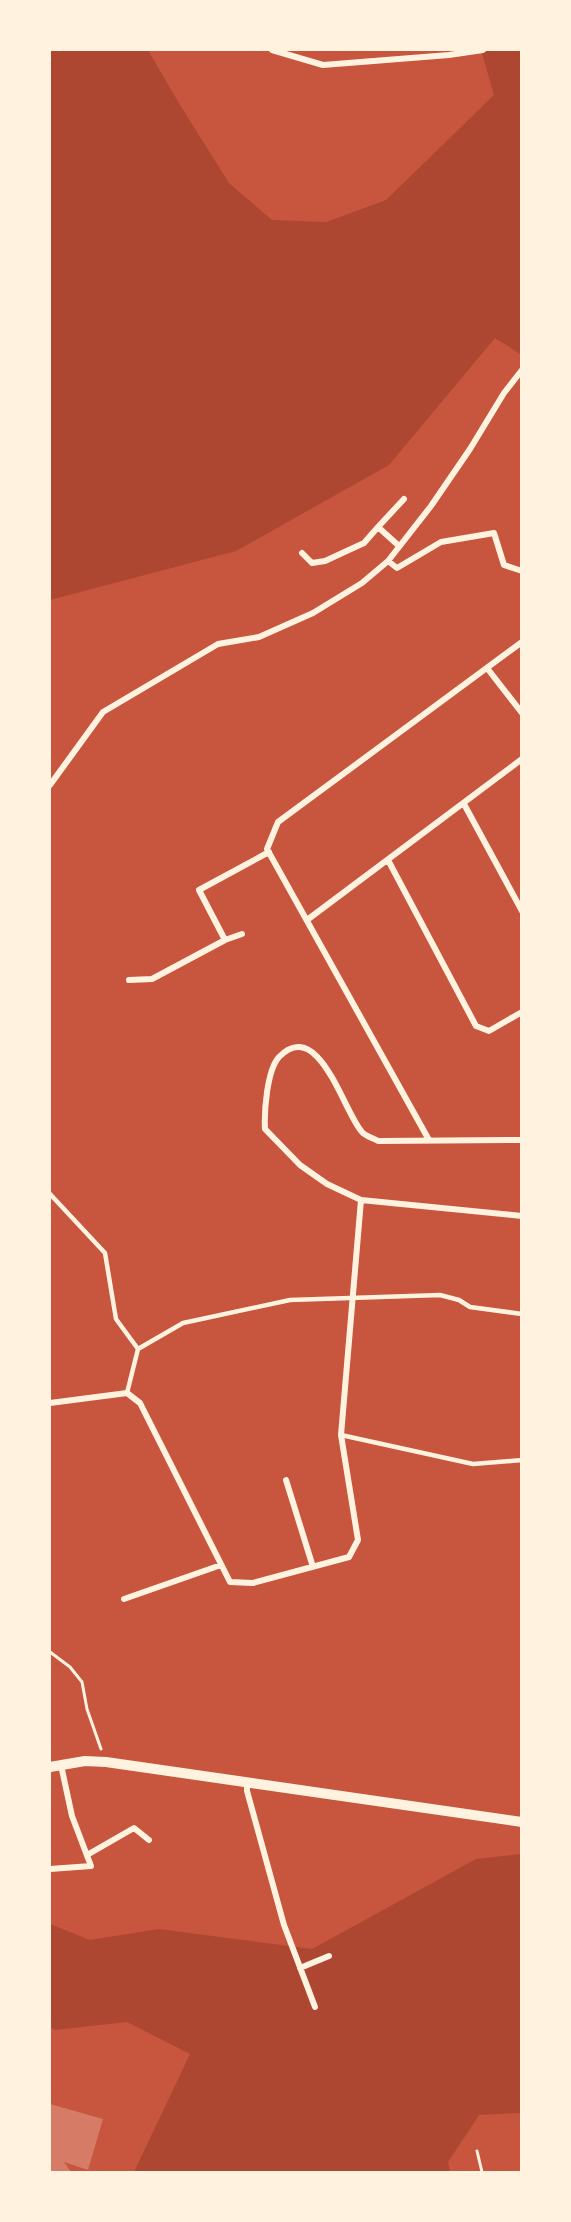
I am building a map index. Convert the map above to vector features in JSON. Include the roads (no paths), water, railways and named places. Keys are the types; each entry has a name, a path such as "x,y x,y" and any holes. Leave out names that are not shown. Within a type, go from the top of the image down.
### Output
{"street":[{"path":"272,50 323,65 449,55 483,50"},
{"path":"50,785 103,712 218,644 259,637 313,613 362,583 388,561 431,506 470,449 504,393 522,370"},
{"path":"302,553 312,563 325,561 364,543 404,499"},
{"path":"378,527 399,546"},
{"path":"388,561 397,568 441,542 494,534 504,565 522,571"},
{"path":"429,1140 267,849 278,822 522,642"},
{"path":"487,668 522,713"},
{"path":"307,920 522,759"},
{"path":"464,804 522,911"},
{"path":"225,940 199,890 269,852"},
{"path":"388,860 476,1026 489,1030 522,1012"},
{"path":"129,980 152,979 225,940 242,934"},
{"path":"522,1140 378,1141 362,1132 320,1058 307,1048 291,1048 278,1057 272,1070 264,1114 265,1129 300,1165 327,1184 361,1200 522,1216"},
{"path":"50,1403 127,1393 140,1403 230,1582 253,1583 349,1557 358,1540 341,1435 361,1200"},
{"path":"286,1480 313,1567"},
{"path":"124,1599 221,1565"},
{"path":"50,1869 92,1866 55,1766 84,1761 106,1762 522,1822"},
{"path":"247,1782 247,1791 284,1925 315,2007"},
{"path":"87,1855 134,1828 149,1840"},
{"path":"300,1968 329,1956"}],"lane":[{"path":"50,1194 105,1253 116,1319 138,1349"},
{"path":"127,1393 138,1349 183,1323 290,1300 440,1295 459,1300 470,1307 522,1314"},
{"path":"341,1435 473,1464 522,1461"}]}
